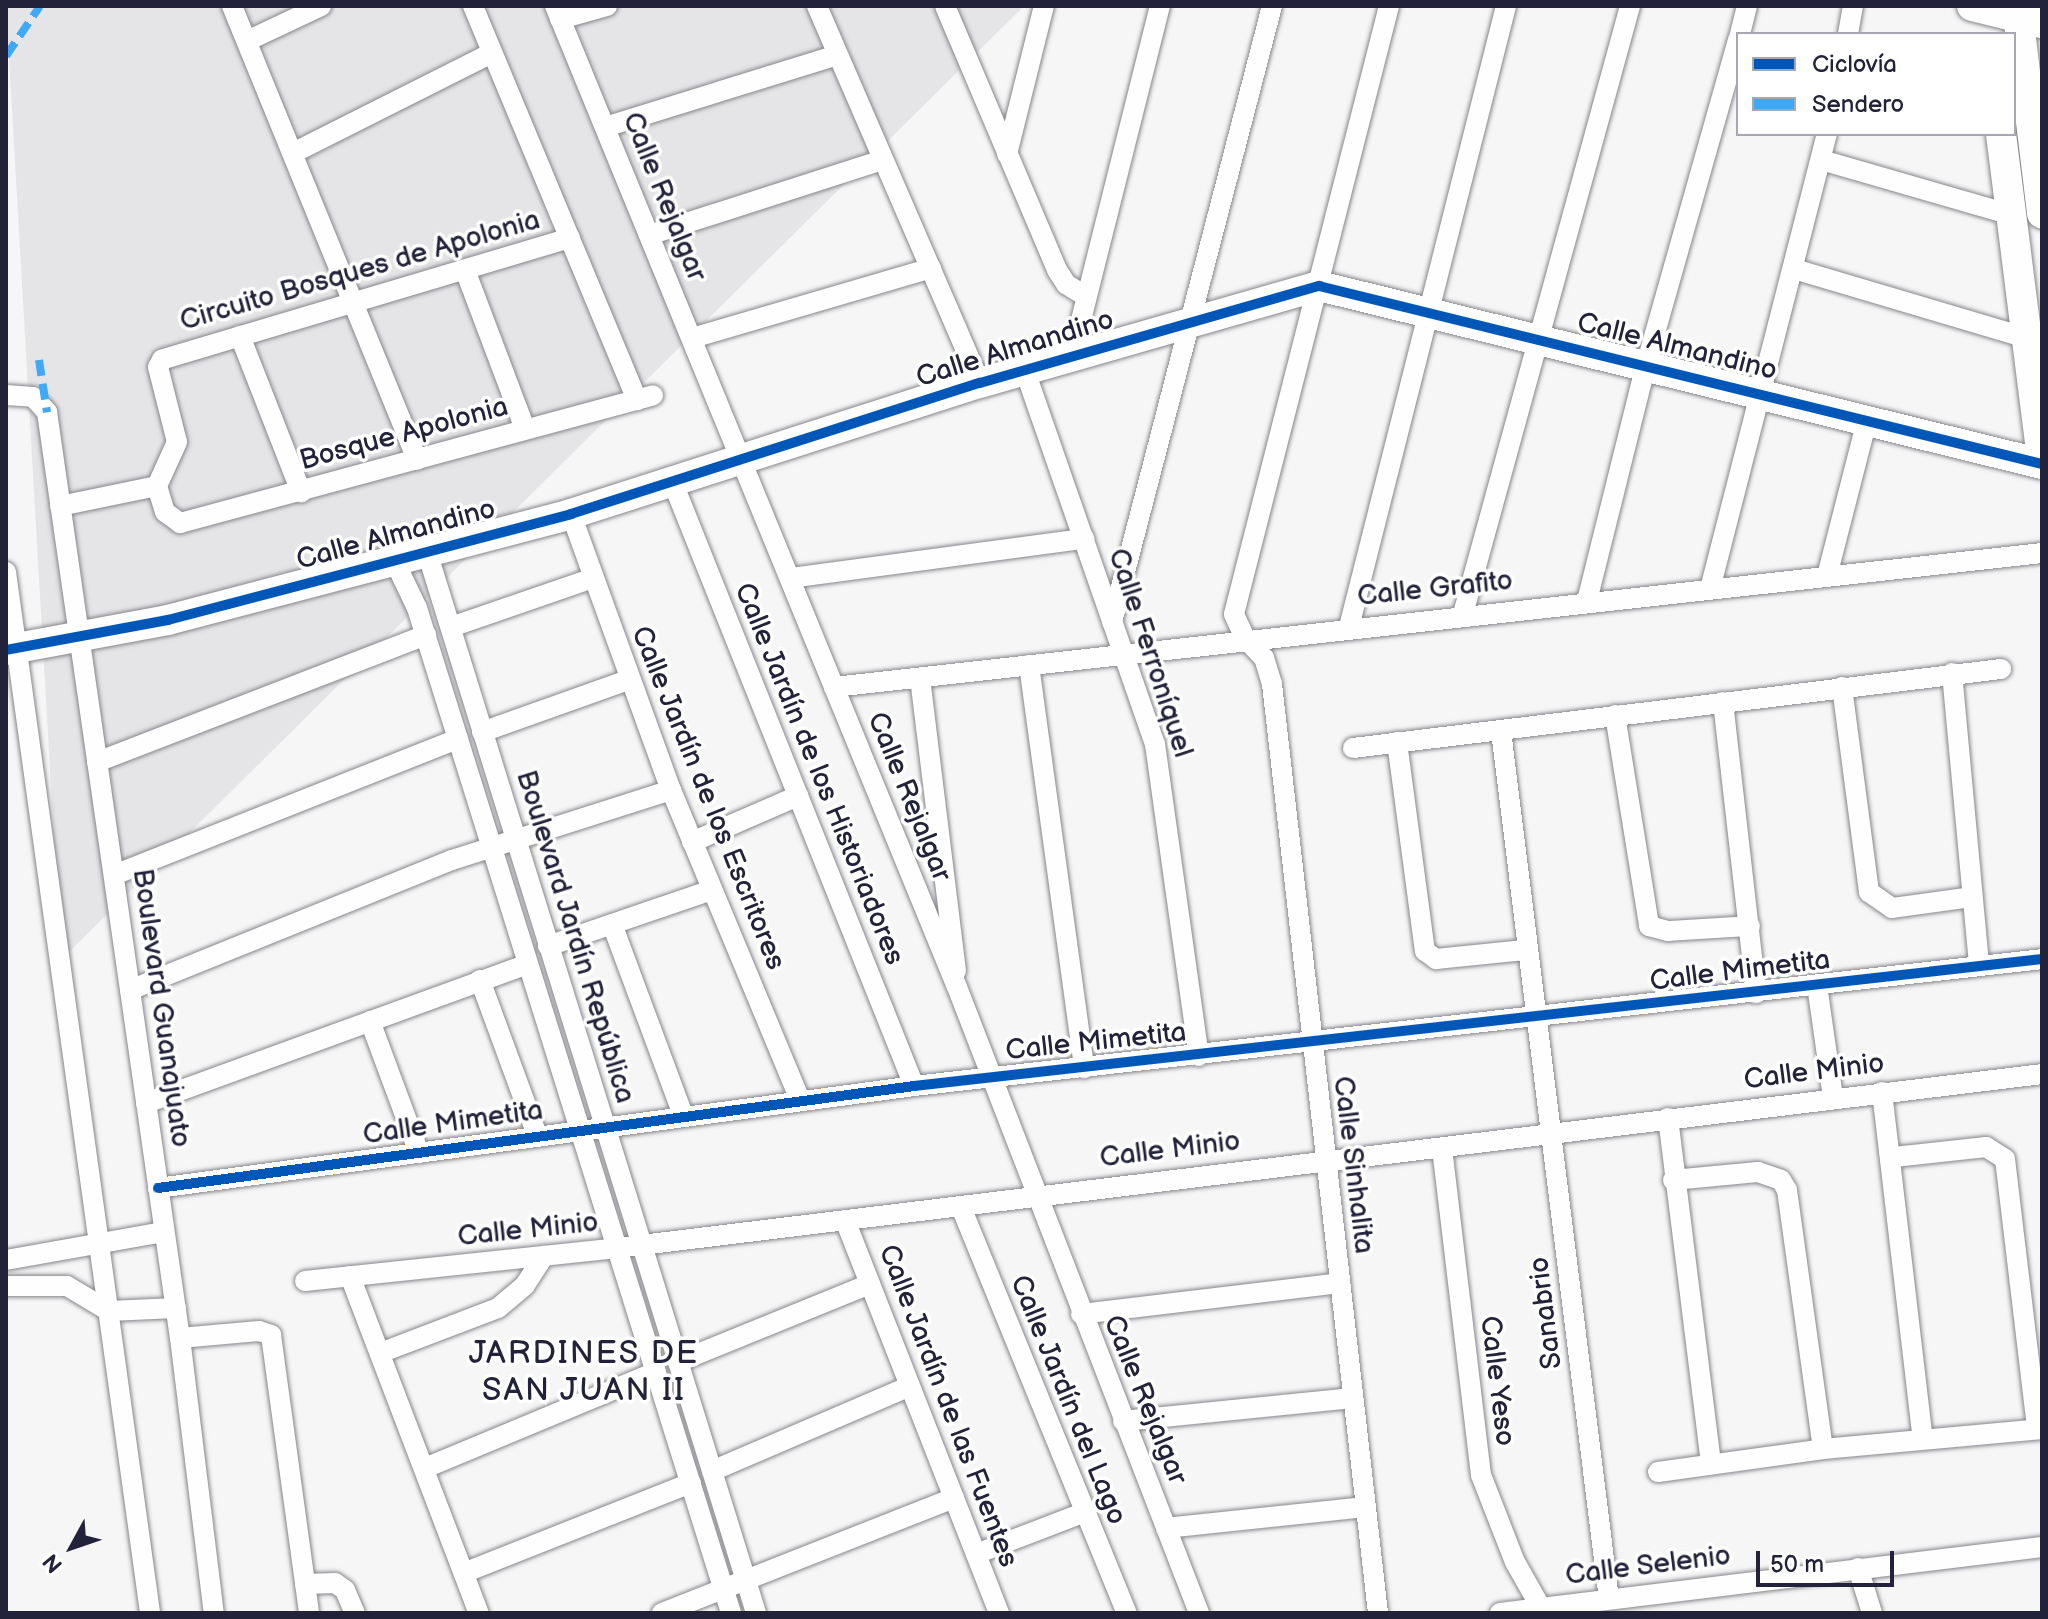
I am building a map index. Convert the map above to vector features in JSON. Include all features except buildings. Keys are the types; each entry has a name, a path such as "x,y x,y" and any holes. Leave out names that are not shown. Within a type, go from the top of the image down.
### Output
{"street":[{"path":"232,6 417,460"},
{"path":"247,41 321,6"},
{"name":"Bosque Apolonia","path":"157,486 169,519 186,521 645,398 570,238 473,6"},
{"path":"558,12 607,6"},
{"path":"817,6 980,383"},
{"path":"945,6 1057,270 1066,284 1085,296"},
{"path":"1007,154 1044,6"},
{"path":"1072,356 1160,6"},
{"path":"1112,622 1272,6"},
{"path":"1245,638 1234,614 1235,599 1319,286 1389,6"},
{"path":"1349,627 1506,6"},
{"path":"1463,614 1630,6"},
{"path":"1740,32 1747,6"},
{"path":"1848,32 1853,6"},
{"name":"Calle Rejalgar","path":"558,12 957,987 1199,1613"},
{"path":"1981,14 2026,15 2042,214"},
{"path":"1587,601 1646,365 1736,48"},
{"path":"293,153 492,53"},
{"path":"605,127 837,55"},
{"path":"1710,589 1827,136"},
{"path":"2001,136 2042,458"},
{"path":"649,235 883,160"},
{"path":"1821,160 2012,215"},
{"name":"Circuito Bosques de Apolonia","path":"157,486 177,442 160,363 240,336 570,238"},
{"path":"692,338 931,268"},
{"path":"1794,269 2027,338"},
{"path":"465,270 525,429"},
{"name":"Calle Almandino","path":"12,649 168,620 571,514 980,383 1319,286 1429,309 2042,464"},
{"path":"240,336 301,492"},
{"name":"Calle Ferroníquel","path":"1025,371 1148,719 1160,773 1199,1056"},
{"name":"Boulevard Guanajuato","path":"6,395 33,397 47,412 176,1308 214,1613"},
{"path":"1827,576 1867,420"},
{"name":"Calle Jardín de los Historiadores","path":"673,483 914,1086"},
{"path":"60,506 157,486"},
{"name":"Calle Jardín de los Escritores","path":"571,514 628,680 800,1100"},
{"path":"790,578 1084,539"},
{"name":"Boulevard Jardín República","path":"427,552 756,1613"},
{"name":"Calle Grafito","path":"834,687 1245,638 2042,553"},
{"name":"Boulevard Jardín República","path":"394,560 426,635 731,1613"},
{"path":"6,572 12,649 100,1244 150,1613"},
{"path":"451,627 593,578"},
{"path":"97,762 426,635"},
{"name":"Calle Sinhalita","path":"1245,638 1264,658 1272,684 1309,1044 1378,1613"},
{"path":"1029,665 1084,1068"},
{"path":"1353,748 2001,669"},
{"path":"1952,673 1979,965"},
{"path":"920,678 955,933 957,987"},
{"path":"482,732 628,680"},
{"path":"1842,687 1869,892 1892,908 1972,897"},
{"path":"1723,702 1756,993"},
{"path":"1615,715 1649,926 1659,931 1750,926"},
{"name":"Sanabrio","path":"1501,731 1525,950 1553,1134 1609,1599"},
{"path":"114,875 458,739"},
{"path":"1397,742 1425,951 1436,959 1525,950"},
{"path":"130,990 491,846 671,790"},
{"path":"692,842 798,796"},
{"path":"548,946 712,890"},
{"path":"612,924 683,1115"},
{"name":"Calle Mimetita","path":"158,1188 914,1086 1538,1020 2042,959"},
{"path":"146,1103 527,964"},
{"path":"480,980 537,1135"},
{"path":"1817,985 1833,1098"},
{"path":"370,1021 419,1153"},
{"name":"Calle Minio","path":"305,1281 617,1248 1325,1159 1442,1148 2042,1074"},
{"path":"1882,1092 1894,1157 1923,1439"},
{"path":"1668,1118 1673,1180 1711,1464"},
{"path":"1658,1472 1823,1449 2039,1429 2005,1159 1986,1147 1894,1157"},
{"name":"Calle Yeso","path":"1442,1148 1479,1464 1515,1562 1541,1608"},
{"path":"1673,1180 1758,1172 1781,1180 1787,1190 1823,1449"},
{"name":"Calle Jardín del Lago","path":"961,1207 1083,1513 1127,1613"},
{"name":"Calle Jardín de las Fuentes","path":"845,1220 997,1609"},
{"path":"6,1260 163,1232"},
{"path":"380,1353 498,1308 525,1285 544,1256"},
{"path":"350,1276 466,1572 479,1613"},
{"path":"1081,1314 1340,1283"},
{"path":"678,1362 870,1284"},
{"path":"6,1286 67,1286 109,1311 176,1308"},
{"path":"180,1338 259,1331 271,1335 309,1613"},
{"path":"425,1468 656,1372"},
{"path":"712,1471 910,1386"},
{"path":"1123,1421 1353,1398"},
{"path":"466,1572 691,1483"},
{"path":"662,1613 954,1498"},
{"path":"1166,1528 1365,1507"},
{"path":"976,1554 1083,1513"},
{"name":"Calle Selenio","path":"1500,1613 2042,1547"},
{"path":"1858,1568 1872,1613"},
{"path":"305,1584 335,1583 345,1590 355,1613"},
{"path":"975,1613 997,1609"}],"shaded area":[{"path":"6,6 1024,6 61,960"}],"marked path":[{"path":"6,56 40,6"},
{"path":"39,360 47,412"}],"cycle path":[{"path":"6,650 168,620 571,514 980,383 1319,286 2042,464"},
{"path":"158,1188 914,1086 2042,959"}],"district":[{"name":"JARDINES DE SAN JUAN II","path":"584,1374"}]}
